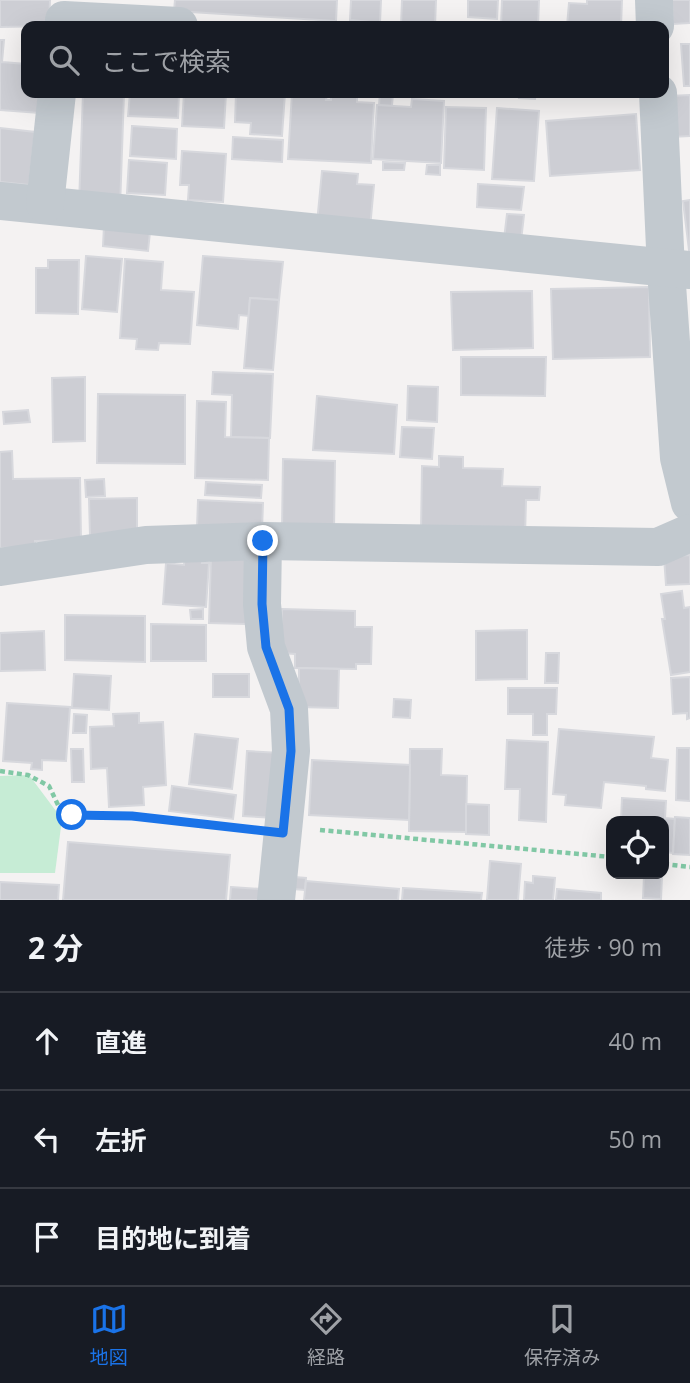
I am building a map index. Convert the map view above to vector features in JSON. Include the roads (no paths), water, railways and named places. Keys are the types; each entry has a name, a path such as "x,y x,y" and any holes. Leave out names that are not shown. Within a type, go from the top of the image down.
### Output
{"street":[{"path":"654,0 655,21"},
{"path":"65,15 127,21"},
{"path":"46,204 57,98"},
{"path":"659,98 678,270 679,458 690,503"},
{"path":"0,201 678,270"},
{"path":"0,567 146,545 263,541 658,547 690,533"},
{"path":"263,541 262,604 266,647 289,709 291,751 276,900"}]}
